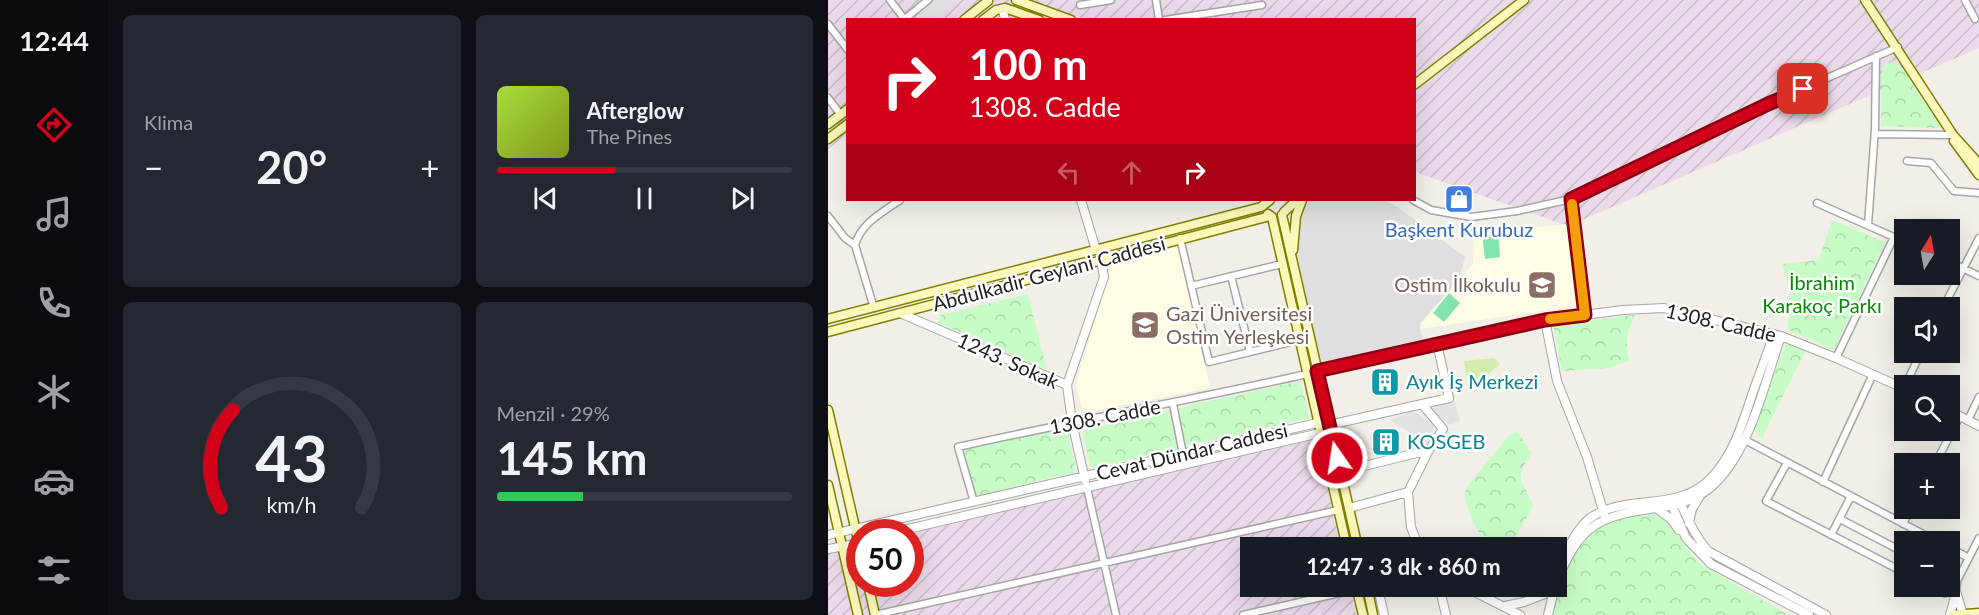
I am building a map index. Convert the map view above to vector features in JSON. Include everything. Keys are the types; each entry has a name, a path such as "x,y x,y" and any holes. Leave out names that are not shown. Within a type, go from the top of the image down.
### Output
{"main road":[{"path":"966,18 988,0 992,8 1002,8 1033,18"},
{"path":"1016,0 1066,18"},
{"path":"1416,84 1524,0"},
{"path":"1865,0 1898,47 1953,135 1979,164"},
{"path":"986,18 1002,8"},
{"path":"828,124 844,112"},
{"path":"828,139 846,126"},
{"path":"1953,135 1954,142 1979,175"},
{"path":"1268,201 1266,208 1271,216 1344,537"},
{"name":"Abdulkadir Geylani Caddesi","path":"828,319 1261,207 1268,201"},
{"path":"1283,201 1292,259 1356,537"},
{"path":"1283,213 1296,201"},
{"path":"1292,259 1294,227 1302,201"},
{"name":"Abdulkadir Geylani Caddesi","path":"828,332 1101,261 1180,238 1283,213"},
{"path":"1096,250 1101,261"},
{"path":"874,308 878,319"},
{"path":"828,340 839,330"},
{"path":"828,410 853,519"},
{"path":"828,485 858,615"},
{"path":"871,597 875,615"},
{"path":"1358,597 1363,615"},
{"path":"1369,597 1373,615"},
{"path":"1957,615 1979,613"}],"street":[{"path":"890,0 904,18"},
{"path":"906,18 928,0"},
{"path":"1080,5 1111,0"},
{"path":"1156,0 1159,18"},
{"path":"1965,0 1975,19"},
{"path":"1179,18 1262,5"},
{"path":"828,24 846,47"},
{"path":"1415,201 1431,210 1471,217 1517,211 1571,199 1758,108 1898,47"},
{"path":"1868,225 1875,134 1876,56"},
{"path":"828,98 844,112"},
{"path":"1875,134 1953,135"},
{"path":"1906,161 1931,163 1954,191 1979,193"},
{"path":"1571,199 1585,315"},
{"path":"874,308 855,245 858,235 871,220 899,201"},
{"path":"1081,201 1096,250"},
{"path":"1816,203 1894,237 1836,358"},
{"path":"828,216 845,238 855,245"},
{"path":"1180,238 1209,362 1299,340"},
{"path":"1948,297 1979,238"},
{"path":"1067,385 1104,277 1101,261"},
{"path":"1191,286 1282,264"},
{"path":"1962,268 1979,276"},
{"path":"1231,276 1250,351"},
{"name":"1308. Cadde","path":"1317,371 1545,320 1664,308 1778,335 1894,383"},
{"name":"1243. Sokak","path":"900,313 1067,385 1072,422 1116,615"},
{"path":"1545,320 1557,381 1587,457 1604,515"},
{"path":"1567,551 1580,528 1590,518 1656,508 1701,494 1714,484 1731,466 1745,440 1778,335"},
{"path":"1567,563 1580,539 1615,507 1676,502 1708,480 1735,443 1778,335"},
{"path":"1320,434 1329,425 1449,398 1437,343"},
{"name":"1308. Cadde","path":"974,502 958,447 1072,422 1173,404 1307,374"},
{"path":"1823,482 1873,374"},
{"path":"1942,453 1979,397"},
{"path":"1173,404 1183,454"},
{"path":"1415,537 1411,527 1408,492 1429,450 1443,429 1422,404"},
{"path":"1960,416 1979,426"},
{"name":"Cevat Dündar Caddesi","path":"899,519 1317,423 1329,425"},
{"name":"Cevat Dündar Caddesi","path":"924,525 1320,434"},
{"path":"1745,440 1917,531"},
{"path":"1340,472 1429,450"},
{"path":"1787,463 1766,501 1894,567"},
{"path":"1349,508 1408,492"},
{"path":"1688,525 1692,509 1701,494"},
{"path":"1831,535 1851,496"},
{"path":"1676,502 1688,525 1708,551 1826,615"},
{"path":"1676,502 1686,538"},
{"path":"1656,508 1671,519 1711,564 1793,611 1809,615"},
{"path":"875,615 1338,510"},
{"path":"1840,519 1894,547"},
{"path":"1903,524 1906,519"},
{"name":"Cevat Dündar Caddesi","path":"828,535 846,531"},
{"path":"1960,575 1979,538"},
{"path":"828,549 846,546"},
{"path":"1960,553 1969,558"},
{"path":"1243,615 1318,597"},
{"path":"1382,597 1384,615"},
{"path":"1442,597 1446,615"},
{"path":"1486,597 1520,615"},
{"path":"1505,606 1524,602 1534,597"},
{"path":"1543,615 1547,597"},
{"path":"1548,615 1552,597"},
{"path":"1956,597 1957,615"},
{"path":"1956,597 1957,615"}],"shaded area":[{"path":"828,0 1979,0 1979,48 1568,226 1416,172 1416,18 846,18 846,136 828,149"},
{"path":"935,0 951,0 953,3 932,18 917,18 914,15"},
{"path":"1309,201 1385,201 1396,206 1465,257 1459,279 1421,323 1423,339 1320,363 1295,253 1304,207"},
{"name":"Ostim İlkokulu","path":"1571,224 1578,306 1420,329 1421,323 1473,264 1474,232"},
{"name":"Gazi Üniversitesi Ostim Yerleşkesi","path":"1178,245 1210,388 1083,413 1076,384 1111,266"},
{"path":"1455,401 1460,421 1450,425 1433,412 1433,407"},
{"path":"1413,411 1435,425 1427,443 1390,420"},
{"path":"1316,439 1339,537 1240,537 1240,597 1352,597 1356,615 828,615 828,552 846,548 846,597 924,597 924,530"}],"green space":[{"path":"1889,61 1898,64 1903,70 1942,128 1881,126 1882,69"},
{"name":"İbrahim Karakoç Parkı","path":"1832,220 1885,242 1834,350 1788,330 1789,289 1782,264 1819,260"},
{"path":"1498,231 1500,257 1485,259 1482,233"},
{"path":"1449,293 1460,303 1444,322 1433,313"},
{"path":"1028,294 1047,370 938,323 940,315"},
{"path":"1635,315 1628,337 1629,360 1609,368 1562,371 1553,325"},
{"path":"1787,340 1807,348 1762,438 1753,429"},
{"path":"1494,358 1500,364 1469,391 1464,361"},
{"path":"1301,381 1309,418 1186,446 1178,408"},
{"path":"1169,411 1178,449 1091,468 1082,430"},
{"path":"1067,426 1076,472 975,496 961,451"},
{"path":"1518,432 1531,452 1523,467 1521,479 1533,506 1516,537 1482,537 1466,503 1466,488 1510,434"},
{"path":"1654,514 1660,517 1673,529 1700,564 1789,615 1552,615 1556,597 1567,597 1567,570 1586,539 1606,524"}],"slow traffic":[{"path":"1550,319 1585,315 1572,204"}],"place":[{"name":"Başkent Kurubuz","path":"1459,199"},
{"name":"Ostim İlkokulu","path":"1542,285"},
{"name":"Gazi Üniversitesi Ostim Yerleşkesi","path":"1145,325"},
{"name":"Ayık İş Merkezi","path":"1385,382"},
{"name":"KOSGEB","path":"1386,442"}],"route":[{"path":"1337,458 1317,371 1545,320 1585,315 1571,199 1803,89"}]}
